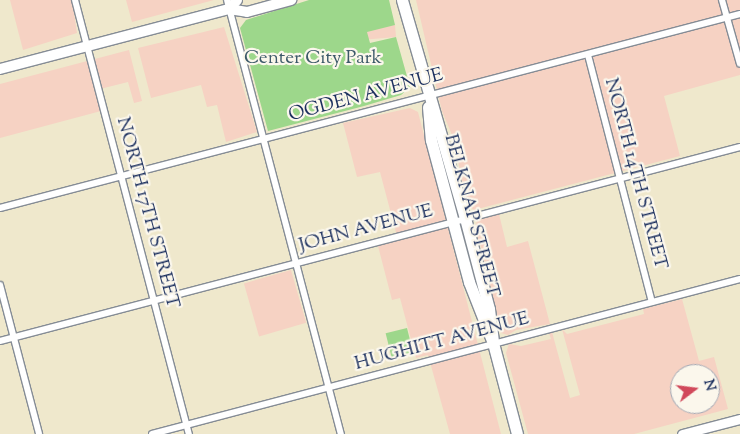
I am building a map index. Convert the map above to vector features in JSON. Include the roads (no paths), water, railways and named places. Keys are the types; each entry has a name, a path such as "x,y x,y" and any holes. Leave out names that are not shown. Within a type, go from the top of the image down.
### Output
{"highway":[{"name":"BELKNAP STREET","path":"402,0 427,95 443,134 466,218 489,309 492,344"},
{"name":"BELKNAP STREET","path":"427,95 431,140 471,289 492,344 517,434"}],"main road":[{"path":"0,69 88,46 237,0"},
{"path":"228,4 247,12 291,0"}],"street":[{"name":"NORTH 17TH STREET","path":"75,0 189,434"},
{"path":"722,0 740,64"},
{"path":"228,4 341,434"},
{"name":"OGDEN AVENUE","path":"0,208 740,14"},
{"name":"NORTH 14TH STREET","path":"588,55 652,302"},
{"name":"JOHN AVENUE","path":"0,341 740,146"},
{"name":"HUGHITT AVENUE","path":"152,434 740,279"},
{"path":"0,285 39,434"},
{"path":"682,434 740,419"}],"park label":[{"name":"Center City Park","path":"313,59"}]}
